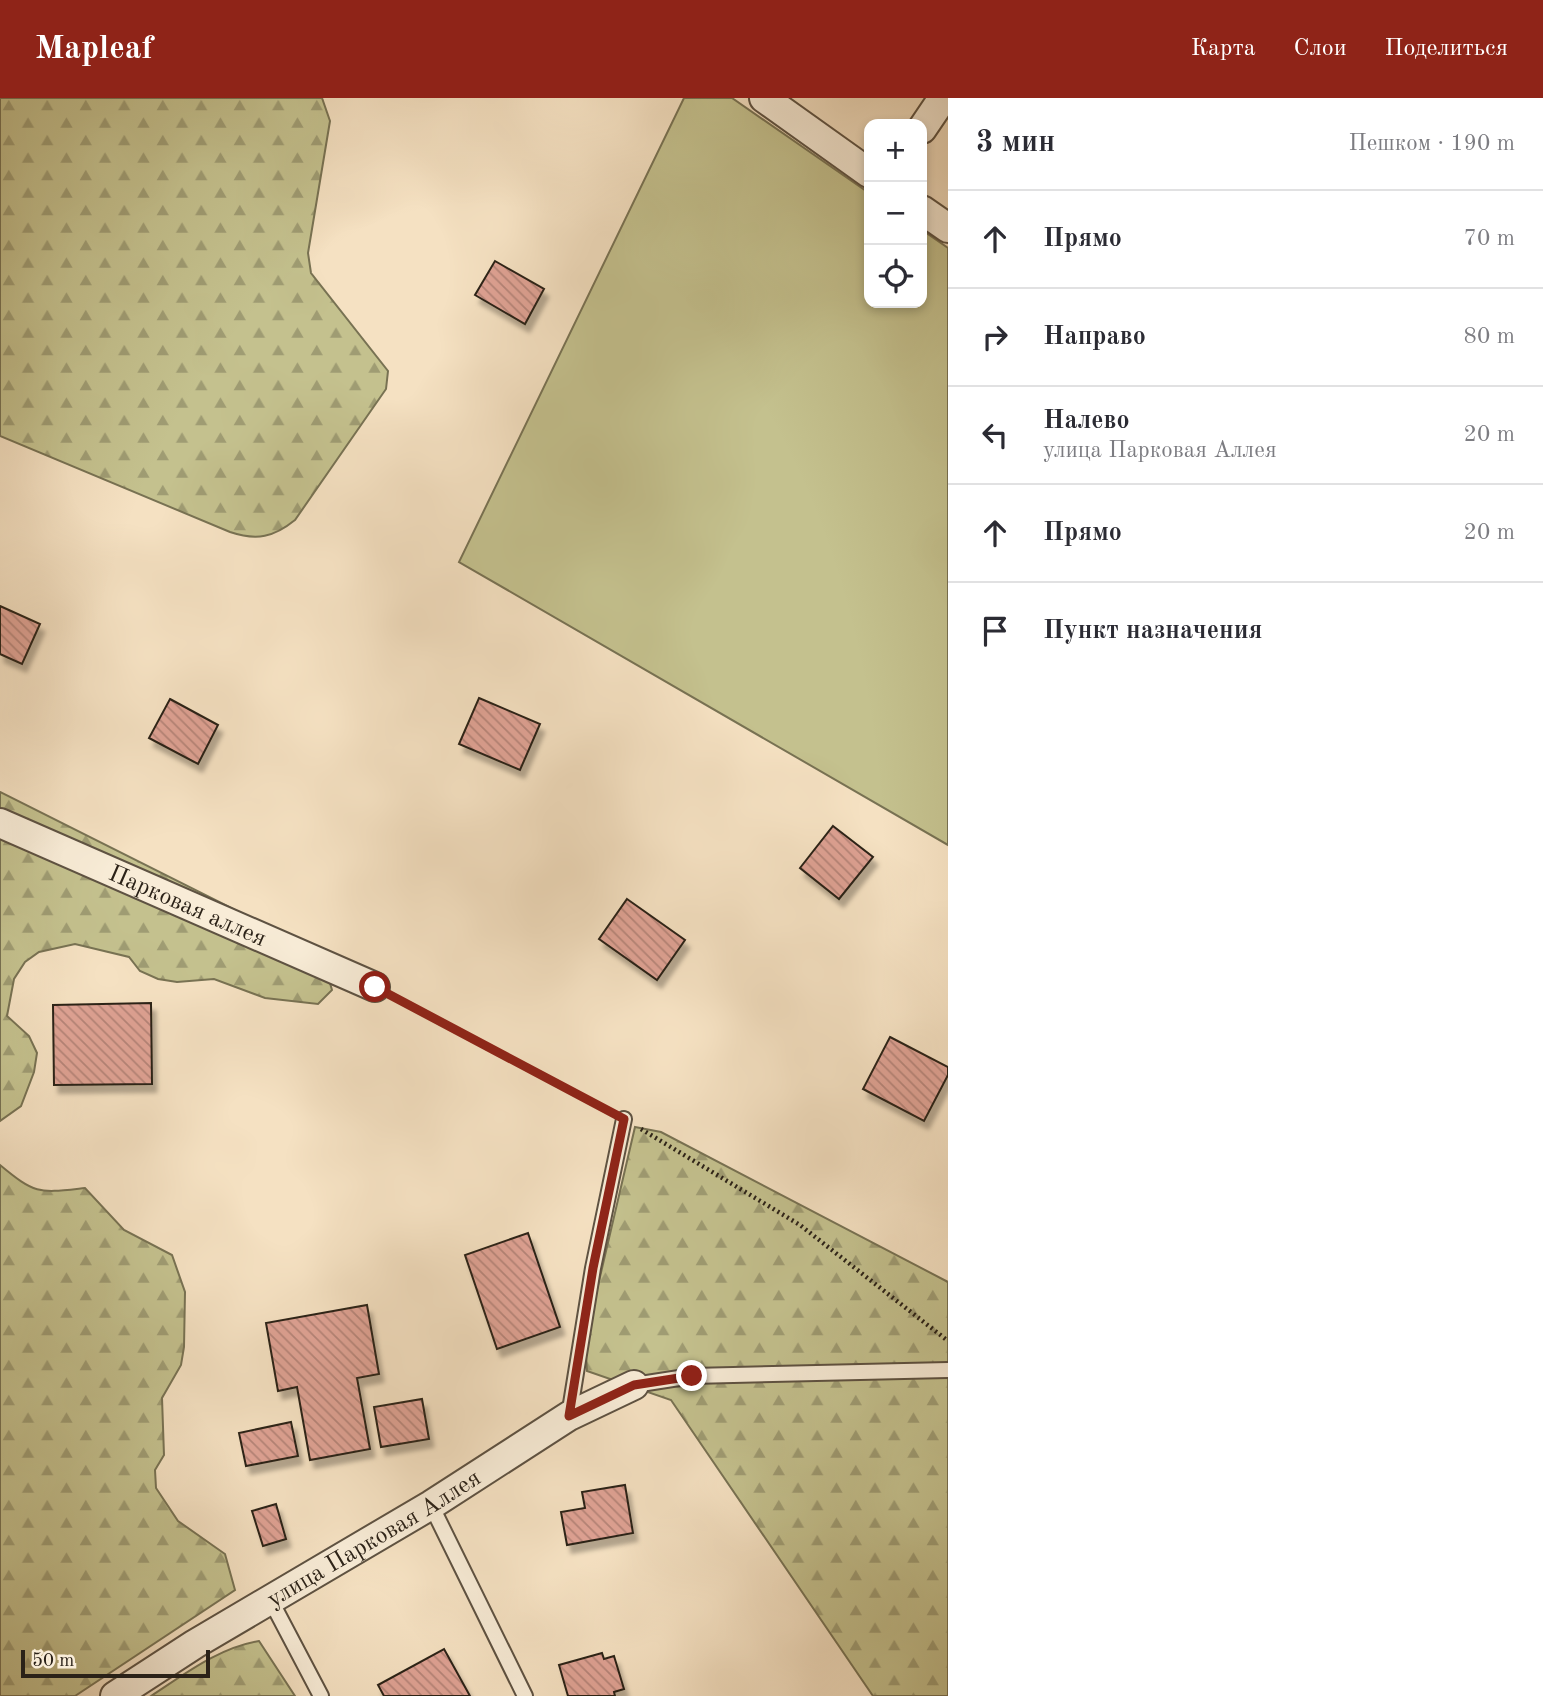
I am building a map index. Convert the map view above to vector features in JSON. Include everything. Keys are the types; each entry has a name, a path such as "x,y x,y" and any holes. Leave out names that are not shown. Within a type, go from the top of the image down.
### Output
{"street":[{"path":"764,98 864,169"},
{"path":"927,122 943,98"},
{"path":"927,213 948,228"},
{"name":"Парковая аллея","path":"0,823 375,987"},
{"name":"улица Парковая Аллея","path":"115,1696 270,1599 431,1505 569,1416 634,1385"}],"lane":[{"path":"569,1416 593,1268 624,1119"},
{"path":"634,1385 706,1375 948,1370"},
{"path":"431,1505 525,1696"},
{"path":"270,1599 321,1696"}],"path":[{"path":"375,987 624,1119 800,1225 948,1341"}],"green space":[{"path":"0,98 322,98 330,121 308,253 311,273 388,371 386,389 295,520 287,526 272,534 257,537 230,532 0,436"},
{"path":"684,98 732,98 864,190 864,308 927,308 927,233 948,248 948,845 459,562"},
{"path":"0,792 321,953 332,990 318,1004 265,998 214,979 177,982 158,979 140,971 129,957 75,944 39,952 25,962 14,979 7,1016 29,1036 37,1053 34,1072 21,1106 0,1121"},
{"path":"635,1127 661,1132 948,1282 948,1696 873,1696 671,1400 587,1371 585,1341"},
{"path":"0,1165 22,1182 39,1190 85,1188 124,1230 172,1255 185,1292 184,1347 181,1365 162,1398 164,1455 155,1470 156,1488 178,1521 225,1554 235,1590 75,1696 0,1696"},
{"path":"259,1641 295,1696 151,1696 216,1656 244,1644"}],"building":[{"path":"495,261 544,289 525,324 475,295"},
{"path":"0,606 40,624 22,664 0,654"},
{"path":"479,698 540,724 520,770 459,744"},
{"path":"170,699 218,725 198,764 149,738"},
{"path":"833,826 873,857 839,899 800,868"},
{"path":"627,899 685,940 657,980 599,939"},
{"path":"151,1003 152,1084 54,1085 53,1005"},
{"path":"890,1037 948,1067 948,1075 924,1121 863,1089"},
{"path":"528,1233 560,1327 497,1349 465,1255"},
{"path":"367,1305 379,1374 357,1378 370,1449 310,1460 297,1387 278,1391 266,1323"},
{"path":"422,1399 429,1439 381,1447 374,1407"},
{"path":"291,1422 298,1456 246,1466 239,1433"},
{"path":"625,1485 633,1533 567,1545 561,1512 585,1508 582,1492"},
{"path":"276,1504 286,1539 263,1546 252,1511"},
{"path":"444,1649 470,1696 384,1696 378,1685"},
{"path":"602,1653 604,1659 614,1656 624,1689 614,1692 615,1696 568,1696 559,1665"}],"route":[{"path":"375,987 624,1119 593,1268 569,1416 634,1385 692,1376"}]}
